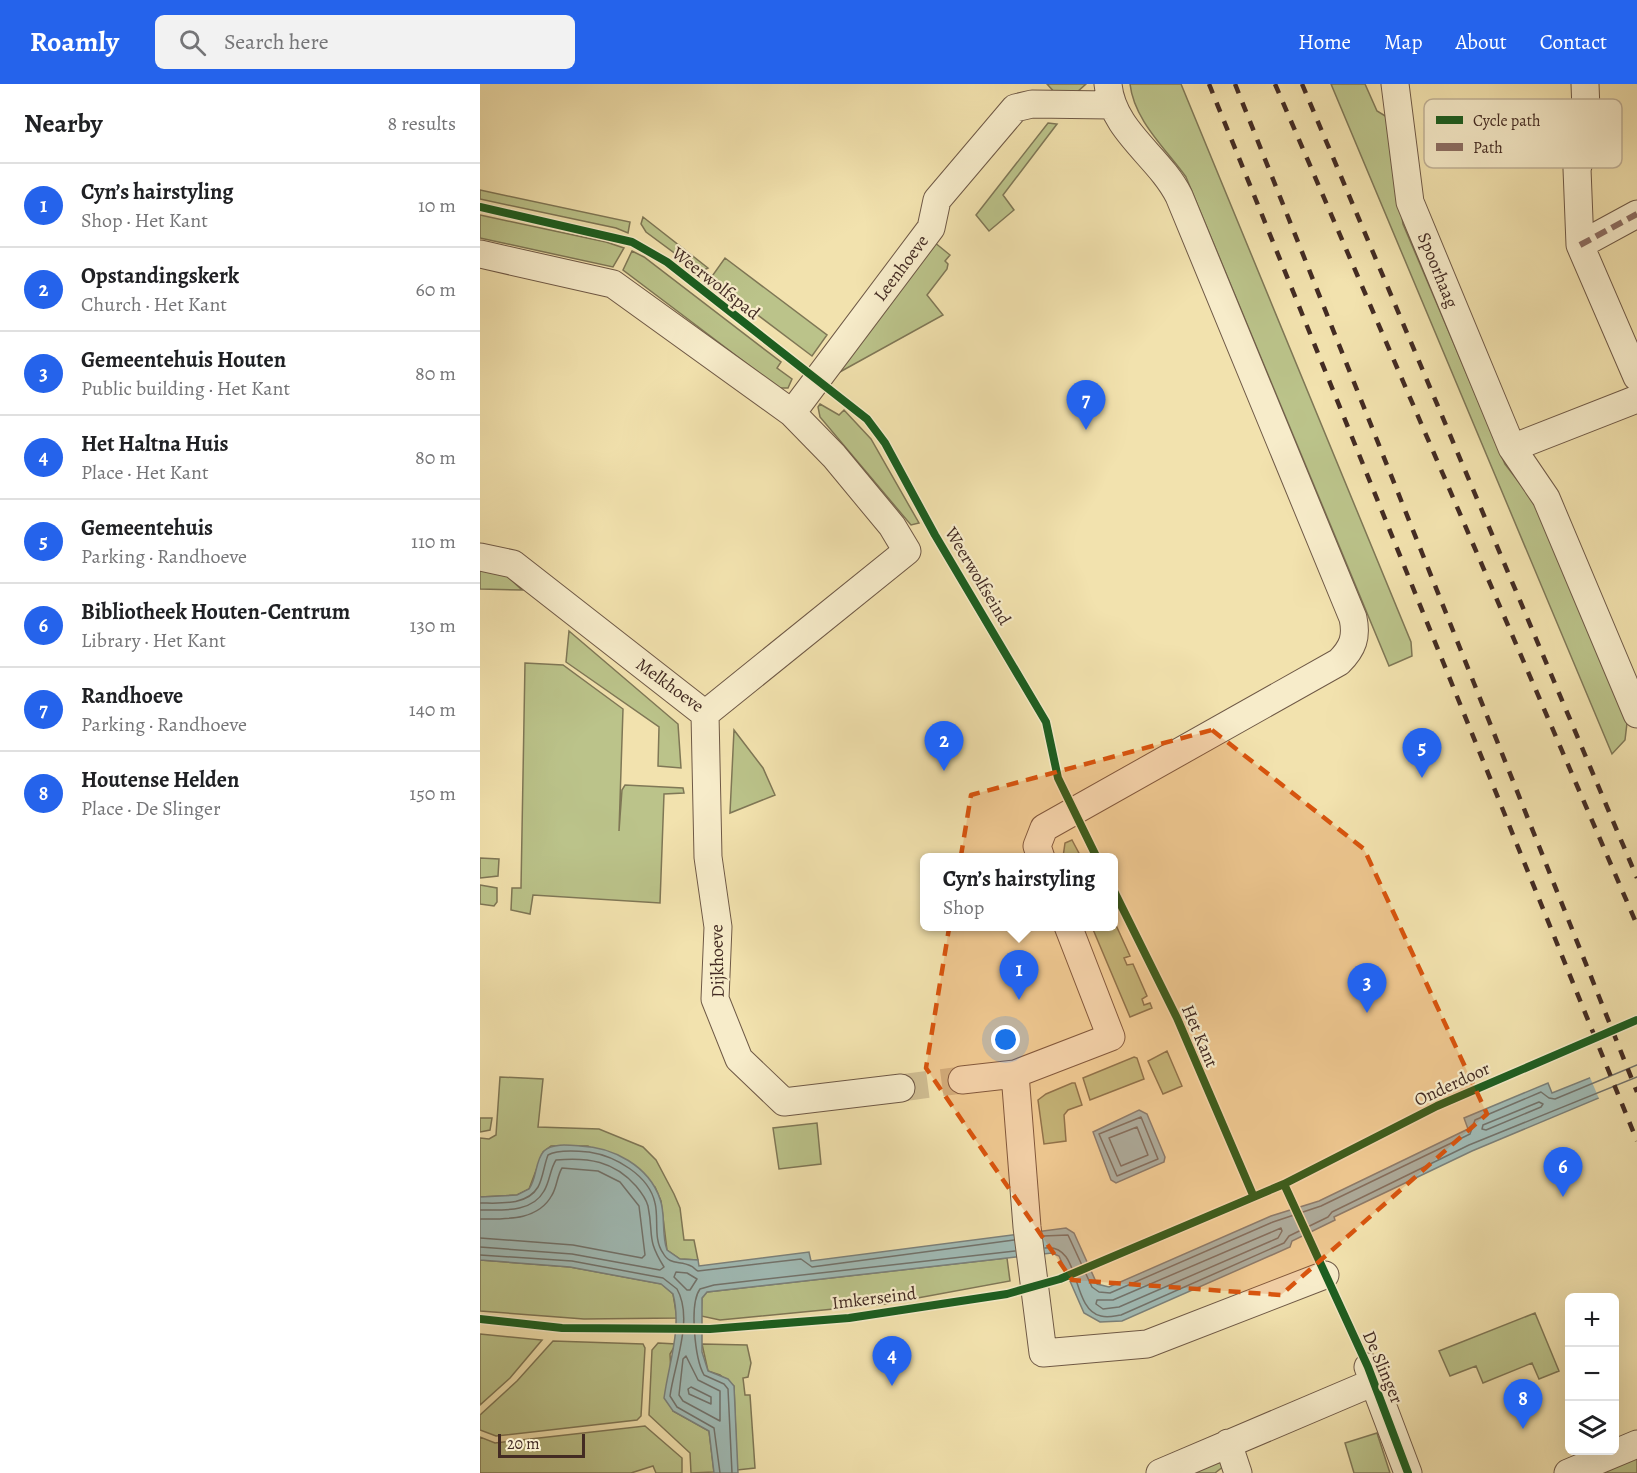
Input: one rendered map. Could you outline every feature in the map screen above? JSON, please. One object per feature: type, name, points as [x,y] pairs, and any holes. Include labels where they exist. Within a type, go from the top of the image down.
[{"type":"street","name":"Spoorhaag","points":[[1395,84],[1410,202],[1512,448],[1546,498],[1637,714]]},
{"type":"street","points":[[1585,84],[1586,99]]},
{"type":"street","points":[[1034,94],[1110,94],[1118,118],[1171,182],[1179,196],[1353,618],[1355,630],[1354,642],[1339,662],[1044,828],[1037,846],[1039,853]]},
{"type":"street","name":"Leenhoeve","points":[[792,413],[931,228],[937,200],[1015,108],[1034,94]]},
{"type":"street","points":[[1576,168],[1580,245],[1637,378]]},
{"type":"street","points":[[1580,245],[1637,214]]},
{"type":"street","name":"Melkhoeve","points":[[480,254],[613,284],[792,413],[834,456],[892,526],[907,551],[705,714],[513,564],[480,557]]},
{"type":"street","points":[[1512,448],[1637,399]]},
{"type":"street","name":"Dijkhoeve","points":[[705,714],[708,857],[718,927],[715,999],[739,1059],[784,1102],[901,1088]]},
{"type":"street","points":[[962,1080],[1016,1074],[1111,1037],[1070,931]]},
{"type":"street","points":[[1016,1074],[1026,1227],[1043,1353],[1147,1344],[1325,1275]]},
{"type":"street","name":"De Slinger","points":[[1160,1473],[1371,1375],[1408,1473]]},
{"type":"street","points":[[1228,1443],[1238,1473]]},
{"type":"street","points":[[1568,1473],[1637,1444]]},
{"type":"highlighted area","points":[[1212,730],[1364,849],[1487,1114],[1281,1295],[1072,1280],[926,1068],[971,795]]},
{"type":"green space","points":[[1047,84],[1086,84],[1076,93],[1056,94]]},
{"type":"green space","points":[[1130,84],[1181,84],[1411,642],[1412,656],[1389,666],[1186,177],[1144,122],[1137,110]]},
{"type":"green space","points":[[1331,84],[1365,84],[1377,111],[1387,117],[1403,224],[1505,464],[1538,507],[1627,723],[1625,740],[1612,754]]},
{"type":"green space","points":[[1048,123],[1057,124],[1003,195],[1014,210],[989,231],[976,215]]},
{"type":"green space","points":[[480,190],[630,222],[628,233],[616,228],[480,199]]},
{"type":"green space","points":[[480,215],[606,242],[624,248],[613,267],[480,238]]},
{"type":"green space","points":[[643,217],[708,268],[700,272],[646,232],[641,224]]},
{"type":"green space","points":[[934,242],[950,255],[945,261],[948,264],[947,269],[927,295],[943,315],[838,373]]},
{"type":"green space","points":[[632,251],[644,257],[781,362],[777,368],[792,379],[788,388],[779,388],[623,270]]},
{"type":"green space","points":[[725,258],[827,335],[812,356],[710,279]]},
{"type":"green space","points":[[820,404],[839,415],[844,410],[871,439],[919,523],[911,525],[820,417],[818,407]]},
{"type":"green space","points":[[480,570],[507,576],[522,590],[480,589]]},
{"type":"green space","points":[[569,631],[678,724],[681,768],[658,766],[659,727],[566,662]]},
{"type":"green space","points":[[525,663],[563,665],[623,709],[619,831],[622,790],[625,785],[683,788],[684,793],[664,794],[660,903],[533,895],[530,914],[511,910],[512,888],[521,888]]},
{"type":"green space","points":[[734,730],[763,768],[775,795],[730,813]]},
{"type":"green space","points":[[1072,840],[1079,853],[1064,853],[1065,843]]},
{"type":"green space","points":[[480,858],[499,859],[498,876],[480,878]]},
{"type":"green space","points":[[480,885],[497,888],[497,902],[494,906],[480,904]]},
{"type":"green space","points":[[1118,930],[1130,956],[1124,958],[1127,965],[1133,964],[1147,996],[1142,999],[1144,1005],[1150,1003],[1152,1008],[1130,1017],[1094,931]]},
{"type":"green space","points":[[1167,1051],[1182,1086],[1163,1094],[1148,1061]]},
{"type":"green space","points":[[1134,1057],[1137,1058],[1144,1079],[1090,1100],[1083,1078]]},
{"type":"green space","points":[[500,1077],[543,1079],[538,1127],[599,1129],[643,1147],[656,1160],[674,1194],[680,1208],[684,1240],[694,1240],[698,1260],[680,1259],[667,1250],[661,1201],[655,1187],[588,1146],[551,1146],[543,1152],[529,1189],[517,1195],[480,1197],[480,1138],[489,1139],[496,1135]]},
{"type":"green space","points":[[1075,1083],[1082,1105],[1068,1110],[1064,1115],[1066,1141],[1044,1144],[1038,1100]]},
{"type":"green space","points":[[480,1118],[492,1118],[490,1130],[480,1132]]},
{"type":"green space","points":[[817,1123],[821,1164],[779,1169],[773,1128]]},
{"type":"green space","points":[[1007,1258],[1010,1281],[885,1304],[720,1320],[701,1316],[702,1298],[707,1292]]},
{"type":"green space","points":[[480,1260],[570,1267],[662,1284],[673,1294],[677,1318],[584,1319],[480,1311]]},
{"type":"green space","points":[[1535,1313],[1559,1371],[1539,1379],[1532,1363],[1483,1383],[1476,1366],[1450,1376],[1439,1351]]},
{"type":"green space","points":[[480,1334],[542,1340],[510,1378],[480,1405]]},
{"type":"green space","points":[[553,1341],[643,1344],[645,1348],[641,1416],[637,1420],[496,1436],[480,1430],[480,1415],[517,1381]]},
{"type":"green space","points":[[658,1343],[676,1344],[670,1354],[673,1411],[709,1431],[714,1472],[691,1473],[690,1453],[649,1415],[652,1350]]},
{"type":"green space","points":[[702,1344],[747,1345],[751,1363],[748,1377],[743,1378],[745,1395],[750,1395],[755,1468],[737,1470],[734,1386],[720,1375],[708,1371]]},
{"type":"green space","points":[[645,1426],[682,1458],[682,1473],[656,1473],[653,1466],[631,1473],[480,1473],[480,1437],[495,1443]]},
{"type":"green space","points":[[1377,1433],[1390,1473],[1354,1473],[1345,1443]]},
{"type":"green space","points":[[1637,1458],[1637,1473],[1601,1473]]},
{"type":"green space","points":[[1218,1461],[1224,1466],[1215,1473],[1185,1473]]},
{"type":"water","points":[[1637,1059],[1637,1082],[1472,1151],[1334,1217],[1335,1220],[1292,1241],[1290,1247],[1122,1321],[1100,1322],[1084,1313],[1059,1256],[1052,1253],[707,1292],[702,1298],[702,1352],[708,1371],[728,1379],[734,1386],[738,1473],[714,1473],[709,1431],[673,1411],[664,1398],[674,1346],[676,1320],[673,1294],[661,1284],[570,1267],[480,1260],[480,1197],[517,1195],[529,1189],[544,1151],[556,1146],[571,1145],[605,1150],[628,1160],[639,1168],[655,1187],[660,1199],[667,1250],[680,1259],[698,1260],[699,1266],[809,1252],[811,1261],[1066,1228],[1074,1233],[1097,1284],[1109,1287],[1271,1216],[1319,1201],[1468,1129],[1464,1118],[1548,1083],[1552,1093]]},
{"type":"water","points":[[1139,1110],[1147,1114],[1165,1157],[1164,1162],[1116,1183],[1111,1180],[1093,1132]]},
{"type":"pier","points":[[1637,1056],[1637,1086],[1600,1101],[1589,1075]]},
{"type":"tunnel","points":[[901,1088],[962,1080]]},
{"type":"railway","points":[[1209,84],[1637,1141]]},
{"type":"railway","points":[[1235,84],[1637,1092]]},
{"type":"railway","points":[[1275,84],[1637,925]]},
{"type":"railway","points":[[1302,84],[1637,878]]},
{"type":"marked path","points":[[1580,245],[1637,214]]},
{"type":"cycle path","name":"Weerwolfspad","points":[[480,207],[632,242],[667,262],[867,419],[885,443],[935,535],[1046,722],[1058,778],[1095,853]]},
{"type":"cycle path","name":"Het Kant","points":[[1118,899],[1177,1018],[1253,1195]]},
{"type":"cycle path","name":"Onderdoor","points":[[480,1319],[562,1328],[710,1329],[849,1318],[1007,1294],[1060,1279],[1284,1184],[1437,1106],[1637,1020]]},
{"type":"cycle path","points":[[1284,1184],[1368,1367],[1408,1473]]},
{"type":"place","name":"Randhoeve","points":[[1086,430]]},
{"type":"place","name":"Opstandingskerk","points":[[944,771]]},
{"type":"place","name":"Gemeentehuis","points":[[1422,778]]},
{"type":"place","name":"Cyn’s hairstyling","points":[[1019,1000]]},
{"type":"place","name":"Gemeentehuis Houten","points":[[1367,1013]]},
{"type":"place","name":"Bibliotheek Houten-Centrum","points":[[1563,1197]]},
{"type":"place","name":"Het Haltna Huis","points":[[892,1386]]},
{"type":"place","name":"Houtense Helden","points":[[1523,1429]]}]
